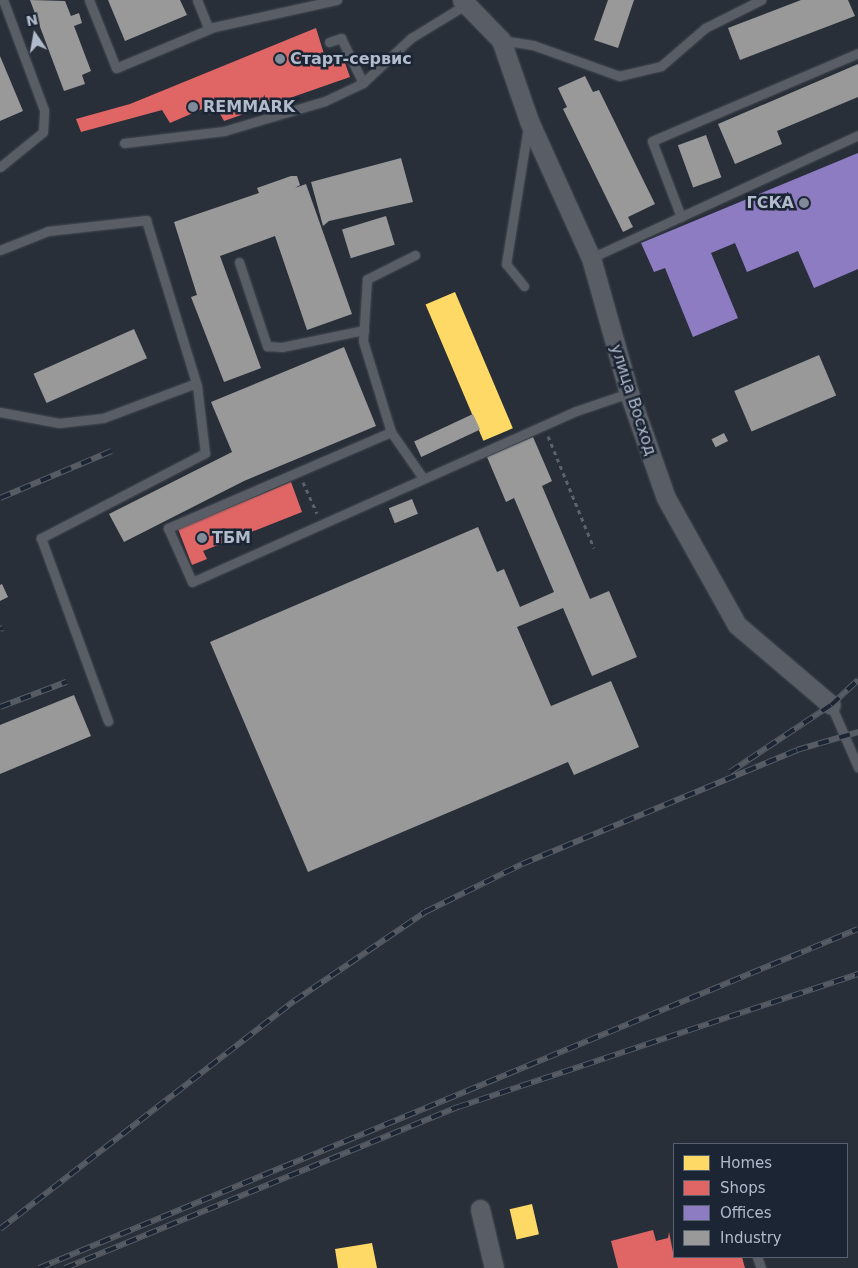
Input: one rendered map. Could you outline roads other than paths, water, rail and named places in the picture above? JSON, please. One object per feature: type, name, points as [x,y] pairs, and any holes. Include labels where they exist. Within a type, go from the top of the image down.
[{"type":"street","name":"улица Восход","points":[[463,2],[501,40],[529,121],[590,258],[629,393],[666,498],[737,625],[831,705]]},
{"type":"street","points":[[480,1208],[494,1268]]},
{"type":"lane","points":[[2,0],[44,110],[43,132],[2,162]]},
{"type":"lane","points":[[89,0],[116,68],[209,29],[337,0]]},
{"type":"lane","points":[[197,0],[209,29]]},
{"type":"lane","points":[[501,40],[533,45],[618,76],[661,66],[705,28],[761,0]]},
{"type":"lane","points":[[124,143],[224,131],[325,101],[363,83],[411,38],[463,2]]},
{"type":"lane","points":[[329,42],[341,38],[363,83]]},
{"type":"lane","points":[[680,217],[652,141],[858,53]]},
{"type":"lane","points":[[524,286],[506,264],[529,121]]},
{"type":"lane","points":[[590,258],[858,135]]},
{"type":"lane","points":[[0,250],[48,231],[146,220],[196,383],[205,453],[42,538],[108,721]]},
{"type":"lane","points":[[415,255],[367,279],[363,341],[391,432],[423,478]]},
{"type":"lane","points":[[239,262],[267,346],[282,348],[364,330]]},
{"type":"lane","points":[[0,412],[60,423],[103,418],[196,383]]},
{"type":"lane","points":[[391,432],[168,528],[192,582],[423,478],[544,426],[629,393]]},
{"type":"lane","name":"улица Восход","points":[[831,705],[858,767]]},
{"type":"railway","points":[[0,498],[111,451]]},
{"type":"railway","points":[[730,772],[831,705],[858,680]]},
{"type":"railway","points":[[0,707],[66,682]]},
{"type":"railway","points":[[0,1229],[294,1001],[425,912],[522,864],[797,750],[858,732]]},
{"type":"railway","points":[[39,1268],[858,929]]},
{"type":"railway","points":[[65,1268],[458,1107],[858,974]]},
{"type":"place","name":"Старт-сервис","points":[[280,59]]},
{"type":"place","name":"REMMARK","points":[[193,107]]},
{"type":"place","name":"ГСКА","points":[[804,203]]},
{"type":"place","name":"ТБМ","points":[[202,538]]}]
